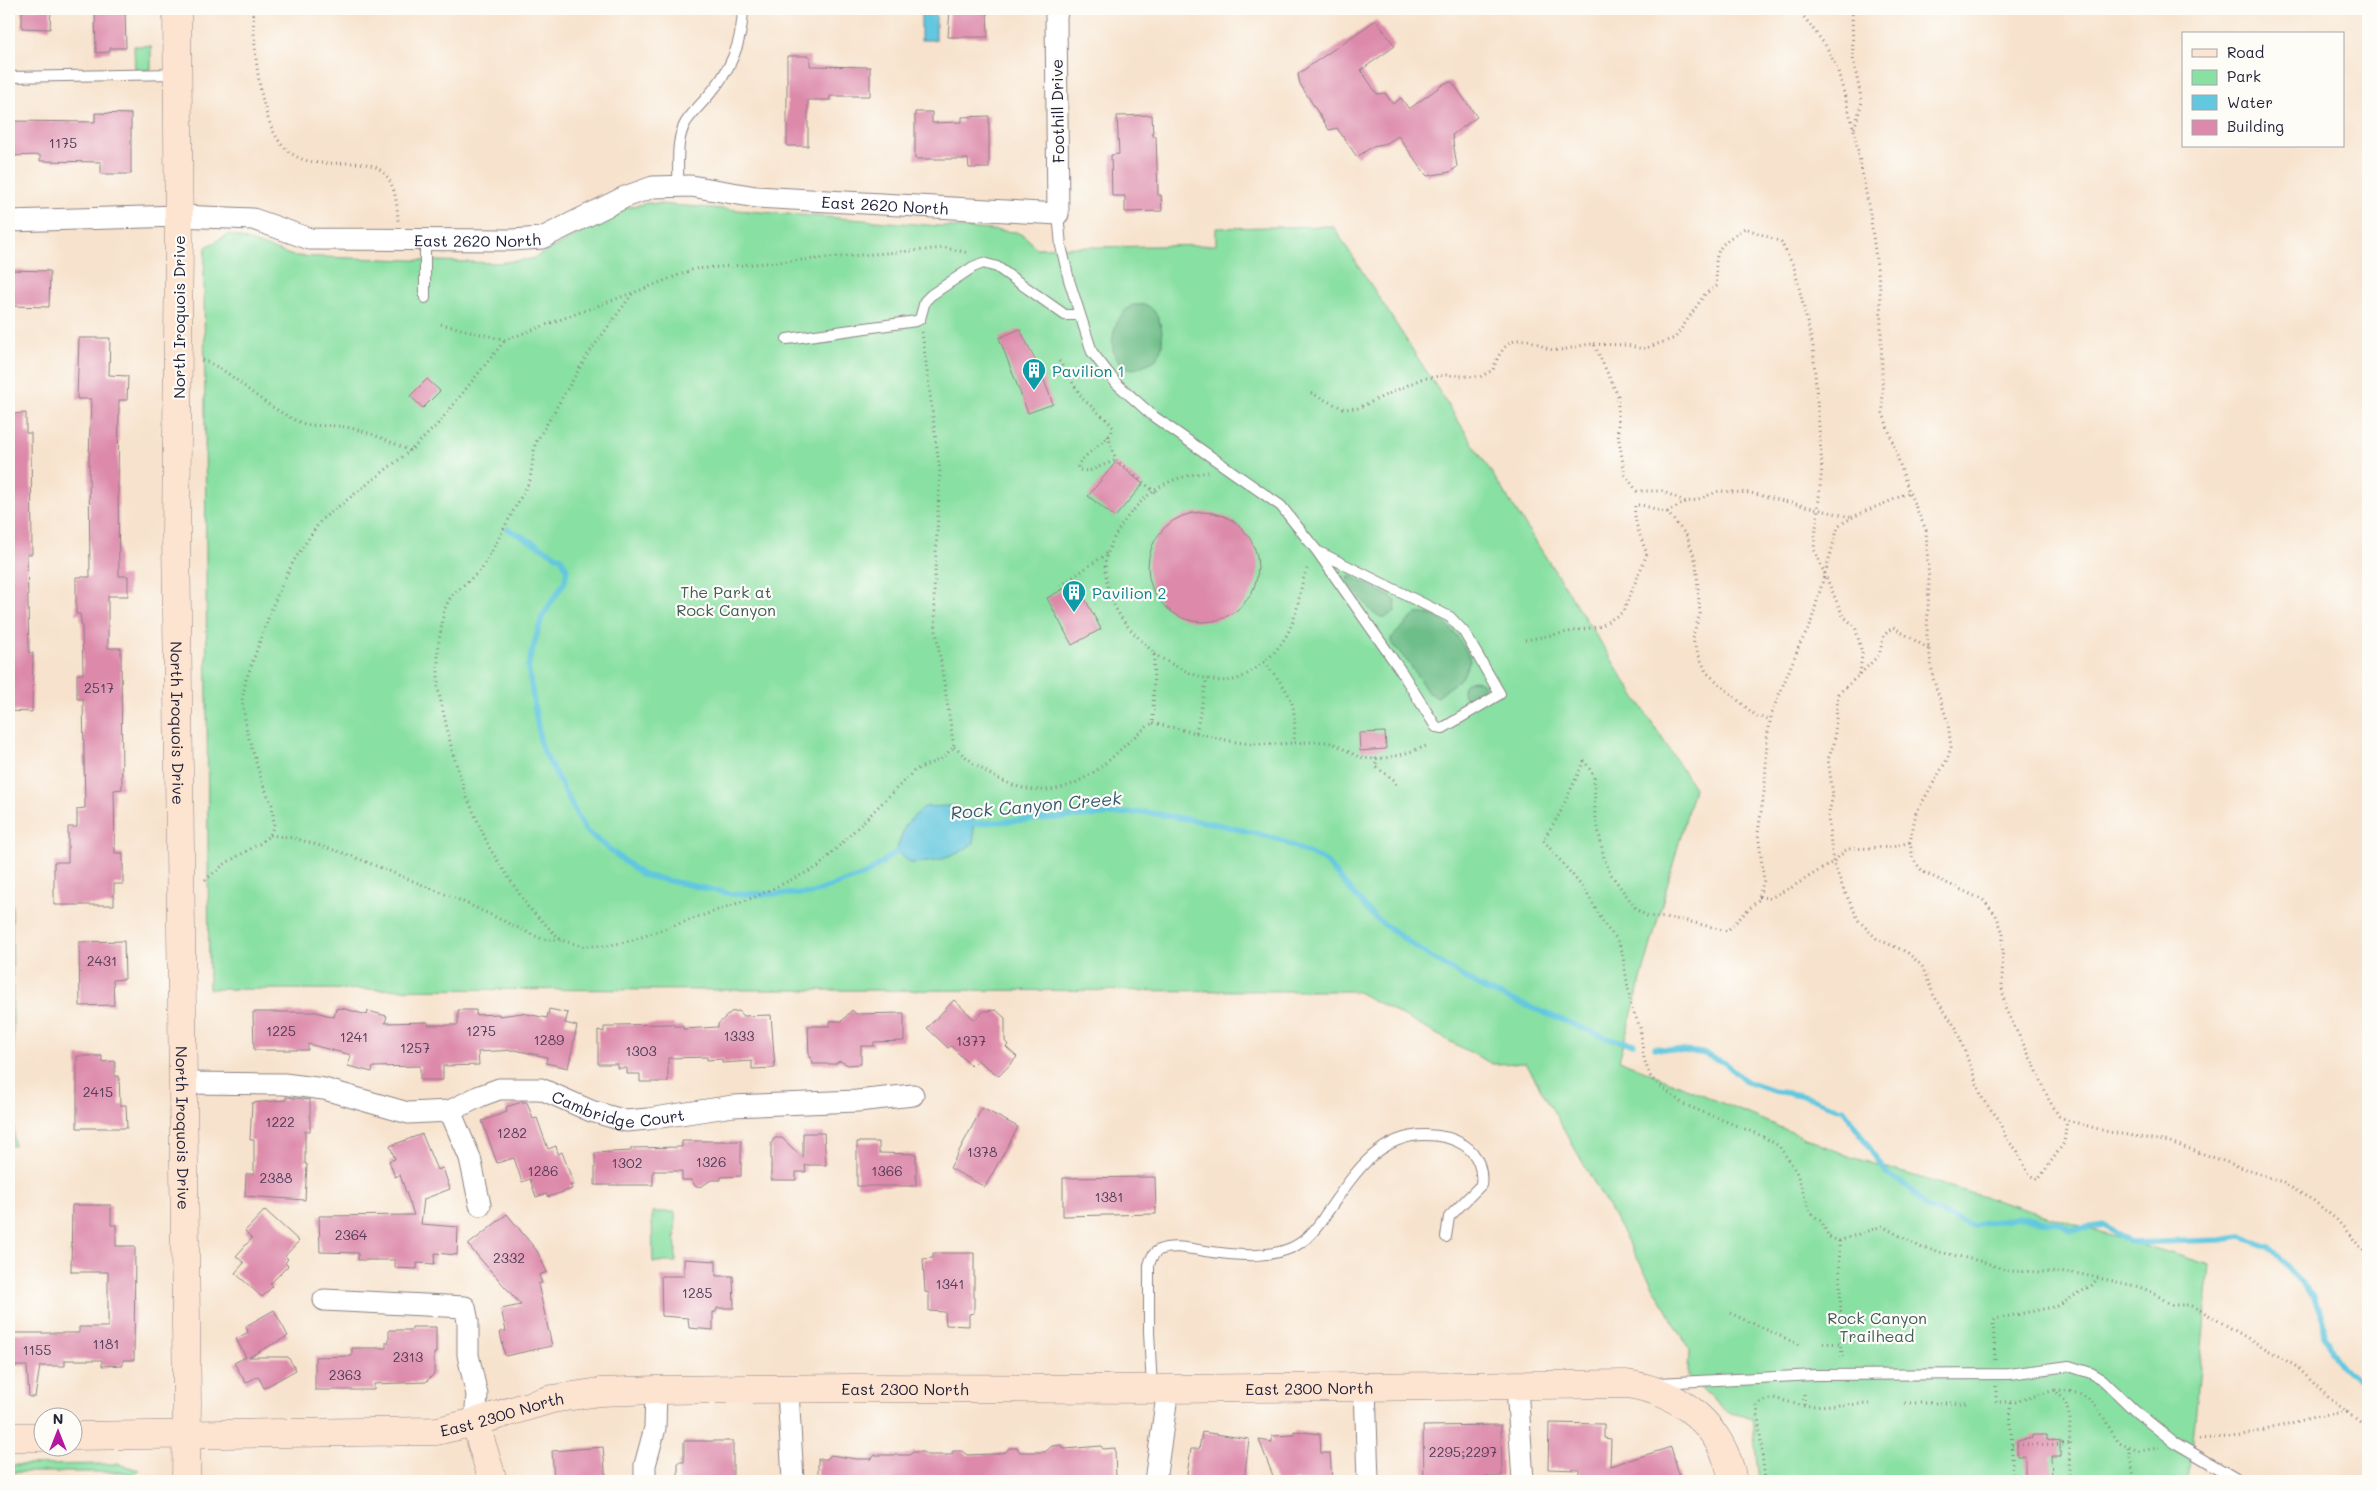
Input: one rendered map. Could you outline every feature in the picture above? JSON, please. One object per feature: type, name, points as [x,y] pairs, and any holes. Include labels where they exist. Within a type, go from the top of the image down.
[{"type":"street","name":"North Iroquois Drive","points":[[176,9],[179,216],[176,534],[186,1481]]},
{"type":"street","name":"Foothill Drive","points":[[1058,9],[1056,16],[1058,214]]},
{"type":"street","name":"East 2620 North","points":[[9,220],[179,216],[253,219],[310,239],[512,240],[542,238],[625,197],[654,187],[690,186],[756,197],[1058,214]]},
{"type":"street","name":"Cambridge Court","points":[[183,1083],[284,1084],[324,1089],[408,1113],[450,1111],[480,1096],[499,1090],[541,1088],[591,1111],[626,1121],[733,1106],[857,1101],[913,1095]]},
{"type":"street","points":[[450,1111],[470,1158],[480,1205]]},
{"type":"street","points":[[324,1300],[465,1307],[468,1322],[468,1355],[477,1395],[475,1422],[494,1481]]},
{"type":"street","name":"East 2300 North","points":[[82,1436],[186,1436],[437,1430],[475,1422],[552,1399],[600,1392],[656,1390],[852,1388],[1160,1389],[1627,1384],[1658,1391],[1696,1414],[1721,1445],[1730,1467],[1733,1481]]},
{"type":"street","points":[[1517,1386],[1523,1481]]},
{"type":"street","points":[[1365,1387],[1368,1481]]},
{"type":"street","points":[[1155,1481],[1160,1389]]},
{"type":"street","points":[[645,1481],[645,1465],[655,1428],[656,1390]]},
{"type":"street","points":[[788,1390],[793,1481]]},
{"type":"street","points":[[9,1437],[32,1437]]},
{"type":"lane","points":[[678,187],[680,138],[686,122],[720,82],[735,56],[742,36],[744,9]]},
{"type":"lane","points":[[9,77],[178,74]]},
{"type":"lane","points":[[1058,214],[1061,246],[1079,315],[1092,352],[1116,383],[1153,416],[1194,446],[1228,466],[1281,506],[1316,551],[1401,671],[1436,727],[1443,728],[1500,694],[1464,632],[1450,616],[1316,551]]},
{"type":"lane","points":[[425,240],[425,298]]},
{"type":"lane","points":[[787,338],[920,319],[925,301],[931,295],[979,264],[987,263],[997,267],[1065,315],[1079,315]]},
{"type":"lane","points":[[1160,1389],[1149,1332],[1149,1265],[1152,1256],[1159,1250],[1176,1247],[1233,1255],[1264,1254],[1291,1248],[1312,1235],[1368,1158],[1387,1144],[1412,1135],[1433,1135],[1456,1140],[1471,1150],[1480,1164],[1481,1185],[1449,1218],[1446,1237]]},
{"type":"lane","points":[[1627,1384],[1815,1375],[1986,1375],[2023,1373],[2061,1366],[2077,1368],[2103,1380],[2135,1411],[2174,1442],[2240,1481]]},
{"type":"path","points":[[254,9],[261,93],[273,130],[286,148],[306,160],[326,163],[362,162],[378,168],[389,178],[396,193],[399,240]]},
{"type":"path","points":[[1798,9],[1826,46],[1838,71],[1854,130],[1870,214],[1880,288],[1883,413],[1909,492],[1926,530],[1929,582],[1927,635],[1933,678],[1950,733],[1951,747],[1948,758],[1916,813],[1910,842],[1913,859],[1923,872],[1983,900],[1996,915],[2003,933],[2002,986],[2005,1008],[2038,1071],[2049,1100],[2059,1116],[2109,1132],[2170,1142],[2282,1182],[2314,1201],[2336,1220],[2368,1256]]},
{"type":"path","points":[[1852,9],[1853,59],[1862,102],[1854,130]]},
{"type":"path","points":[[1311,393],[1344,409],[1358,408],[1421,379],[1445,375],[1480,377],[1493,370],[1505,346],[1517,341],[1528,340],[1547,350],[1564,350],[1582,344],[1627,345],[1643,349],[1675,338],[1705,294],[1717,286],[1715,261],[1722,243],[1745,228],[1781,242],[1794,267],[1813,346],[1822,466],[1814,549],[1843,616],[1855,626],[1862,652],[1860,674]]},
{"type":"path","points":[[205,880],[226,863],[259,844],[270,835],[274,824],[274,814],[246,732],[242,700],[246,680],[258,643],[274,602],[293,562],[321,520],[410,451],[437,426],[505,340],[694,269],[936,248],[963,251],[974,256],[979,264]]},
{"type":"path","points":[[561,940],[528,907],[490,849],[465,793],[443,717],[438,689],[438,647],[444,610],[451,596],[482,569],[530,480],[535,444],[588,354],[633,293]]},
{"type":"path","points":[[920,319],[940,472],[934,593],[936,632],[954,747],[979,769],[1013,785],[1032,790],[1050,790],[1074,784],[1095,772],[1153,723],[1154,654]]},
{"type":"path","points":[[441,324],[505,340]]},
{"type":"path","points":[[1594,344],[1618,396],[1618,434],[1625,475],[1637,491],[1662,491],[1686,502]]},
{"type":"path","points":[[202,360],[214,364],[229,373],[276,408],[302,423],[343,426],[364,431],[410,451]]},
{"type":"path","points":[[1059,361],[1083,399],[1110,423],[1113,431],[1080,461],[1079,470],[1086,472],[1116,460]]},
{"type":"path","points":[[1108,436],[1116,460],[1155,492]]},
{"type":"path","points":[[1208,472],[1166,483],[1155,492],[1124,519],[1106,559],[1106,572],[1112,600],[1126,626],[1154,654],[1176,666],[1207,678],[1235,679],[1264,662],[1276,651],[1290,628],[1308,568]]},
{"type":"path","points":[[1525,640],[1602,626],[1623,612],[1647,554],[1634,513],[1635,505],[1640,504],[1655,511],[1667,512],[1686,502],[1719,491],[1750,493],[1850,518]]},
{"type":"path","points":[[1909,492],[1887,504],[1850,518],[1838,527],[1810,626],[1800,644],[1771,719],[1767,738],[1765,786],[1758,833],[1764,880],[1759,897],[1738,923],[1727,931],[1683,920],[1647,916],[1637,910],[1615,880],[1604,858],[1595,813],[1594,776],[1584,760],[1559,815],[1543,840],[1585,890],[1622,951],[1631,1006],[1640,1027],[1644,1059],[1651,1078],[1684,1104],[1762,1136],[1779,1146],[1796,1171],[1810,1213],[1821,1221],[1829,1237],[1839,1241],[1882,1226],[1922,1248],[1984,1262],[2008,1271],[2068,1272],[2136,1286],[2150,1291],[2172,1305],[2189,1305],[2200,1310],[2296,1368],[2368,1428]]},
{"type":"path","points":[[1667,512],[1687,536],[1696,562],[1700,614],[1693,635],[1694,644],[1706,672],[1757,717],[1771,719]]},
{"type":"path","points":[[1062,590],[1060,586],[1109,551]]},
{"type":"path","points":[[1929,649],[1893,627],[1884,635],[1879,655],[1838,694],[1834,744],[1828,759],[1833,795],[1828,816],[1833,862],[1859,921],[1877,938],[1907,952],[1922,966],[1934,996],[1956,1028],[1983,1100],[1998,1118],[2007,1140],[2017,1150],[2028,1173],[2038,1180],[2050,1166],[2064,1143],[2067,1120]]},
{"type":"path","points":[[1264,662],[1292,697],[1295,724],[1294,743]]},
{"type":"path","points":[[1196,733],[1207,678]]},
{"type":"path","points":[[1153,723],[1243,743],[1326,742],[1350,751],[1359,757],[1394,756],[1426,746]]},
{"type":"path","points":[[270,835],[294,838],[346,854],[457,899],[542,939],[561,940],[583,946],[607,946],[630,941],[755,897],[818,868],[915,770],[941,759],[954,747]]},
{"type":"path","points":[[1376,758],[1376,767],[1394,780],[1397,787]]},
{"type":"path","points":[[1759,897],[1770,898],[1792,887],[1833,862],[1847,849],[1893,847],[1910,842]]},
{"type":"path","points":[[1995,1360],[1993,1322],[1995,1319],[2058,1306],[2092,1285],[2098,1278]]},
{"type":"path","points":[[1730,1313],[1802,1346]]},
{"type":"path","points":[[1823,1343],[1841,1344]]},
{"type":"path","points":[[2055,1390],[2068,1390],[2095,1404],[2102,1412],[2119,1443],[2128,1448],[2148,1451],[2174,1442],[2242,1436],[2322,1415],[2348,1412]]},
{"type":"path","points":[[1804,1394],[1804,1406]]},
{"type":"path","points":[[1765,1481],[1758,1404],[1774,1398],[1804,1406],[1869,1404]]},
{"type":"path","points":[[1906,1404],[1967,1403]]},
{"type":"path","points":[[2010,1403],[2013,1481]]},
{"type":"path","points":[[2012,1445],[2069,1444]]},
{"type":"path","points":[[2128,1448],[2135,1481]]},
{"type":"green space","points":[[134,46],[151,46],[151,70],[135,70]]},
{"type":"green space","name":"The Park at Rock Canyon","points":[[647,203],[1016,232],[1026,237],[1036,248],[1216,245],[1216,228],[1333,226],[1694,788],[1619,1060],[1851,1157],[2210,1265],[2189,1481],[1759,1481],[1752,1418],[1727,1412],[1688,1376],[1689,1349],[1526,1063],[1492,1064],[1356,991],[209,989],[204,274],[206,247],[229,234],[293,256],[497,263],[532,259],[626,208]]},
{"type":"green space","points":[[1133,305],[1146,305],[1153,310],[1162,331],[1162,347],[1156,359],[1131,369],[1123,366],[1116,358],[1113,350],[1113,341],[1117,323],[1127,309]]},
{"type":"green space","points":[[1351,576],[1391,597],[1396,601],[1395,611],[1385,618],[1374,614],[1349,584],[1348,578]]},
{"type":"green space","points":[[1416,614],[1426,614],[1443,622],[1456,635],[1470,660],[1463,676],[1438,697],[1428,693],[1411,666],[1391,642],[1391,638]]},
{"type":"green space","points":[[1474,680],[1484,687],[1485,691],[1478,701],[1474,702],[1464,695],[1463,691],[1470,681]]},
{"type":"green space","points":[[9,799],[11,799],[14,1146],[9,1146]]},
{"type":"green space","points":[[652,1212],[675,1212],[676,1262],[653,1262]]},
{"type":"green space","points":[[118,1464],[139,1470],[132,1475],[123,1472],[9,1472],[9,1465]]},
{"type":"water","points":[[921,9],[936,9],[936,40],[921,40]]},
{"type":"water","points":[[951,806],[973,815],[974,843],[944,859],[927,862],[910,863],[896,851],[906,824],[924,807]]},
{"type":"building","points":[[22,9],[51,9],[50,29],[22,28]]},
{"type":"building","points":[[95,9],[125,9],[126,48],[110,48],[110,52],[96,53]]},
{"type":"building","points":[[950,9],[987,9],[988,37],[948,37]]},
{"type":"building","points":[[1376,20],[1395,46],[1361,70],[1377,94],[1385,93],[1393,104],[1401,98],[1409,109],[1445,83],[1452,82],[1477,117],[1452,135],[1457,167],[1450,172],[1427,176],[1398,136],[1387,143],[1373,146],[1357,157],[1337,128],[1329,130],[1300,84],[1298,74]]},
{"type":"building","points":[[787,56],[810,56],[810,66],[870,67],[870,96],[830,96],[830,100],[808,100],[808,146],[787,146]]},
{"type":"building","points":[[915,112],[932,112],[932,123],[962,122],[962,117],[989,116],[989,168],[969,168],[968,159],[915,159]]},
{"type":"building","points":[[95,113],[131,114],[131,174],[101,174],[101,162],[40,161],[40,155],[9,156],[9,121],[95,122]]},
{"type":"building","points":[[1152,115],[1153,136],[1156,136],[1158,195],[1161,195],[1162,211],[1125,212],[1125,196],[1112,196],[1111,155],[1119,154],[1117,116]]},
{"type":"building","points":[[9,270],[50,271],[49,307],[9,306]]},
{"type":"building","points":[[1020,329],[1041,372],[1053,404],[1028,413],[999,338]]},
{"type":"building","points":[[79,338],[110,338],[109,375],[128,376],[127,400],[119,400],[118,488],[119,576],[128,576],[128,596],[108,596],[108,648],[121,648],[122,789],[114,790],[115,853],[123,853],[123,884],[114,884],[114,905],[54,905],[54,862],[68,862],[68,827],[77,827],[77,809],[85,808],[83,699],[77,699],[77,674],[83,674],[82,627],[80,614],[76,614],[76,577],[90,577],[89,459],[91,399],[77,399]]},
{"type":"building","points":[[427,379],[440,391],[423,408],[410,396]]},
{"type":"building","points":[[26,413],[26,433],[31,433],[32,554],[27,554],[29,653],[33,653],[32,712],[9,711],[9,414]]},
{"type":"building","points":[[1116,462],[1143,484],[1115,517],[1088,496]]},
{"type":"building","points":[[1203,512],[1224,516],[1242,528],[1254,546],[1258,567],[1254,588],[1242,606],[1224,618],[1203,622],[1182,618],[1164,606],[1152,588],[1148,567],[1152,546],[1164,528],[1182,516]]},
{"type":"building","name":"Pavilion 2","points":[[1076,582],[1101,629],[1072,645],[1047,598]]},
{"type":"building","points":[[1385,732],[1386,749],[1360,751],[1359,733]]},
{"type":"building","points":[[124,941],[125,979],[113,980],[114,1005],[80,1006],[79,942]]},
{"type":"building","points":[[954,1000],[975,1020],[984,1011],[996,1010],[1005,1018],[1005,1041],[1008,1045],[1006,1047],[1017,1057],[999,1076],[977,1060],[971,1066],[951,1046],[948,1048],[927,1028]]},
{"type":"building","points":[[341,1008],[367,1015],[368,1011],[387,1016],[385,1023],[428,1022],[428,1025],[458,1025],[458,1010],[476,1010],[476,1015],[499,1014],[499,1016],[522,1013],[547,1018],[549,1009],[568,1013],[565,1023],[577,1026],[568,1068],[546,1063],[547,1057],[515,1050],[478,1052],[479,1065],[443,1066],[443,1080],[420,1080],[420,1066],[373,1067],[372,1072],[348,1066],[351,1055],[308,1044],[308,1050],[254,1050],[253,1012],[316,1012],[334,1017],[336,1009]]},
{"type":"building","points":[[852,1010],[856,1014],[904,1013],[904,1041],[874,1042],[874,1046],[861,1046],[861,1064],[848,1065],[840,1061],[834,1064],[812,1064],[809,1057],[808,1026],[830,1026],[830,1021],[842,1021]]},
{"type":"building","points":[[739,1011],[744,1016],[771,1015],[775,1068],[752,1069],[752,1061],[722,1063],[722,1059],[707,1060],[707,1057],[668,1058],[668,1082],[640,1082],[640,1074],[627,1074],[627,1068],[617,1068],[617,1064],[598,1064],[598,1030],[604,1032],[604,1027],[615,1027],[615,1025],[674,1024],[674,1026],[683,1026],[683,1029],[718,1027],[718,1024],[731,1012]]},
{"type":"building","points":[[77,1056],[102,1056],[102,1062],[115,1061],[115,1076],[119,1076],[120,1105],[126,1105],[127,1128],[77,1128]]},
{"type":"building","points":[[286,1097],[310,1100],[310,1131],[305,1131],[305,1164],[307,1164],[305,1200],[245,1196],[246,1174],[254,1174],[254,1140],[250,1140],[252,1103],[286,1100]]},
{"type":"building","points":[[527,1102],[533,1119],[537,1118],[548,1149],[556,1146],[558,1154],[562,1152],[574,1185],[570,1185],[572,1189],[548,1197],[546,1194],[536,1197],[530,1179],[522,1182],[514,1158],[497,1163],[482,1121],[507,1112],[506,1107]]},
{"type":"building","points":[[982,1108],[1018,1127],[985,1187],[950,1168]]},
{"type":"building","points":[[803,1133],[824,1133],[826,1165],[805,1165],[806,1172],[796,1172],[796,1180],[771,1180],[771,1143],[775,1138],[782,1138],[803,1158]]},
{"type":"building","points":[[422,1134],[437,1170],[443,1168],[450,1189],[424,1199],[421,1224],[458,1227],[457,1255],[435,1253],[434,1264],[417,1263],[417,1269],[395,1268],[395,1260],[358,1260],[358,1253],[320,1252],[319,1216],[414,1215],[400,1175],[395,1177],[389,1161],[395,1159],[390,1146]]},
{"type":"building","points":[[682,1141],[741,1141],[741,1176],[721,1177],[721,1180],[711,1180],[702,1186],[696,1187],[691,1180],[682,1180],[682,1171],[653,1171],[653,1185],[595,1185],[595,1153],[631,1151],[631,1148],[682,1147]]},
{"type":"building","points":[[857,1142],[879,1142],[879,1153],[916,1154],[916,1186],[857,1186]]},
{"type":"building","points":[[1155,1177],[1156,1214],[1063,1216],[1063,1178]]},
{"type":"building","points":[[72,1205],[111,1205],[111,1225],[116,1225],[116,1246],[135,1246],[134,1360],[123,1360],[123,1365],[102,1366],[102,1360],[65,1360],[65,1366],[40,1366],[35,1397],[29,1397],[27,1366],[9,1366],[9,1333],[79,1333],[79,1327],[108,1327],[108,1272],[71,1272]]},
{"type":"building","points":[[265,1210],[299,1241],[285,1256],[288,1259],[285,1263],[288,1266],[270,1284],[273,1286],[262,1297],[235,1273],[244,1263],[236,1256],[252,1238],[245,1231]]},
{"type":"building","points":[[507,1214],[537,1251],[547,1272],[539,1275],[542,1283],[538,1284],[552,1346],[505,1356],[500,1332],[506,1331],[501,1309],[521,1305],[468,1245]]},
{"type":"building","points":[[933,1253],[974,1253],[974,1313],[969,1314],[969,1326],[946,1325],[945,1312],[929,1311],[929,1293],[925,1292],[923,1259],[933,1258]]},
{"type":"building","points":[[684,1259],[716,1261],[716,1276],[733,1276],[734,1308],[717,1308],[716,1312],[713,1312],[713,1330],[689,1328],[688,1318],[662,1316],[661,1276],[684,1276]]},
{"type":"building","points":[[274,1310],[288,1336],[249,1357],[288,1357],[296,1370],[264,1388],[258,1376],[246,1383],[234,1363],[246,1357],[236,1339],[248,1332],[246,1326]]},
{"type":"building","points":[[412,1327],[436,1327],[434,1374],[426,1382],[374,1384],[374,1390],[315,1390],[315,1357],[352,1356],[352,1348],[386,1348],[386,1342],[389,1342],[389,1330],[412,1330]]},
{"type":"building","points":[[1549,1423],[1604,1424],[1604,1438],[1611,1439],[1610,1466],[1671,1447],[1681,1481],[1626,1481],[1625,1478],[1598,1478],[1598,1481],[1579,1480],[1579,1470],[1548,1469]]},
{"type":"building","points":[[1501,1425],[1502,1476],[1485,1477],[1485,1481],[1424,1481],[1423,1426]]},
{"type":"building","points":[[1294,1431],[1320,1434],[1321,1453],[1330,1453],[1332,1481],[1275,1481],[1259,1440],[1272,1442],[1272,1436],[1294,1435]]},
{"type":"building","points":[[1202,1432],[1249,1439],[1244,1481],[1186,1481],[1191,1449],[1199,1449]]},
{"type":"building","points":[[2032,1435],[2047,1435],[2047,1439],[2060,1441],[2060,1456],[2051,1456],[2052,1477],[2025,1478],[2025,1456],[2017,1456],[2017,1441],[2032,1438]]},
{"type":"building","points":[[684,1441],[733,1441],[733,1481],[678,1481],[678,1462],[684,1462]]},
{"type":"building","points":[[1061,1445],[1065,1449],[1101,1446],[1103,1449],[1115,1448],[1116,1481],[818,1481],[818,1459],[827,1459],[831,1455],[871,1459],[875,1455],[910,1455],[913,1452],[923,1452],[927,1455],[951,1455],[953,1451],[962,1451],[967,1455],[994,1454],[1006,1452],[1009,1448],[1017,1448],[1020,1452],[1045,1452],[1052,1446]]},
{"type":"building","points":[[603,1447],[606,1481],[554,1481],[552,1451]]},
{"type":"waterway","name":"Rock Canyon Creek","points":[[508,529],[561,558],[567,569],[565,581],[542,617],[528,666],[541,746],[585,830],[642,875],[732,894],[810,894],[866,874],[902,848]]},
{"type":"waterway","name":"Rock Canyon Creek","points":[[966,824],[1145,812],[1217,824],[1278,839],[1325,861],[1374,917],[1427,955],[1482,988],[1610,1039],[1634,1044]]},
{"type":"waterway","name":"Rock Canyon Creek","points":[[1655,1048],[1702,1053],[1725,1063],[1747,1082],[1773,1091],[1801,1095],[1844,1110],[1888,1175],[1910,1188],[1926,1207],[1973,1226],[2016,1217],[2056,1223],[2070,1230],[2105,1225],[2129,1243],[2220,1240],[2241,1237],[2269,1247],[2314,1297],[2323,1320],[2325,1336],[2331,1351],[2343,1367],[2368,1388]]},
{"type":"place","name":"Pavilion 1","points":[[1034,391]]},
{"type":"place","name":"Pavilion 2","points":[[1074,613]]},
{"type":"park label","name":"Rock Canyon Trailhead","points":[[1877,1326]]}]
